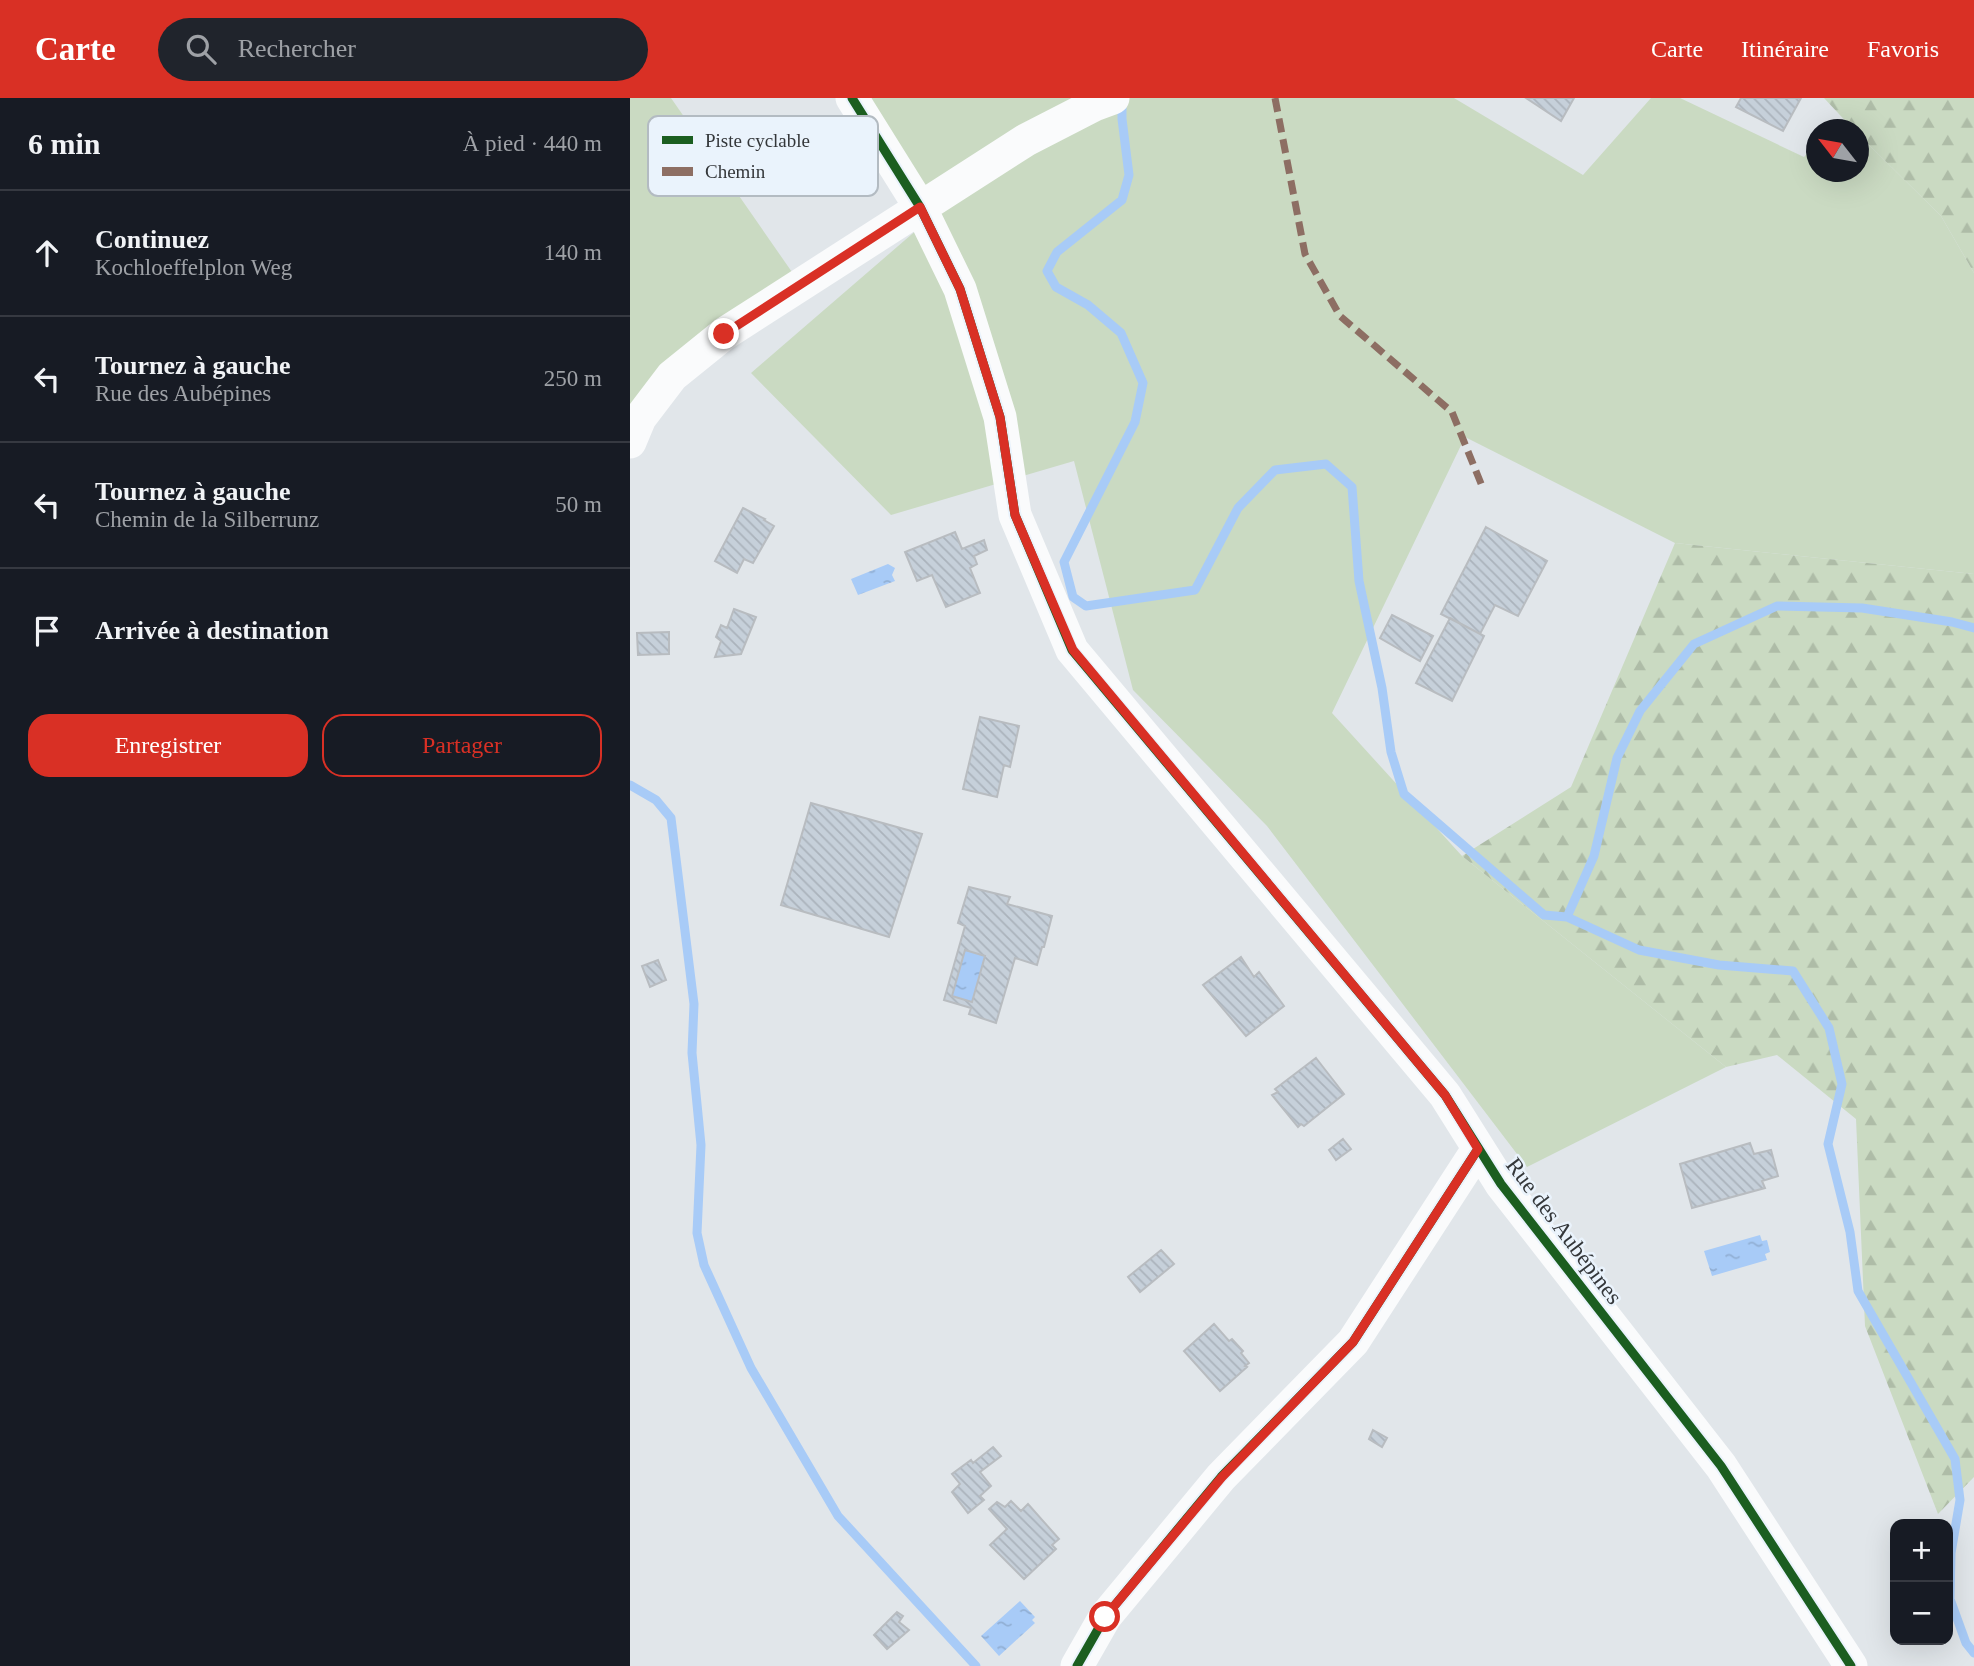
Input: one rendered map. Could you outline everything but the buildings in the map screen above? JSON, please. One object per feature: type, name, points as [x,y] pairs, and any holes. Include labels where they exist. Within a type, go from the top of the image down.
[{"type":"street","name":"Rue des Aubépines","points":[[852,98],[863,116]]},
{"type":"street","points":[[630,442],[640,418],[673,376],[724,334],[1026,140],[1104,101]]},
{"type":"street","name":"Rue des Aubépines","points":[[878,140],[920,207],[960,289],[1000,417],[1015,515],[1073,650],[1445,1095],[1501,1184],[1721,1466],[1852,1666]]},
{"type":"street","points":[[1077,1666],[1105,1617],[1222,1477],[1353,1342],[1478,1149]]},
{"type":"green space","points":[[630,98],[671,98],[684,116],[648,116],[648,196],[739,196],[794,275],[630,418]]},
{"type":"green space","points":[[839,98],[1454,98],[1583,175],[1651,98],[1680,98],[1804,157],[1806,155],[1806,182],[1869,182],[1869,145],[1941,216],[1974,273],[1974,574],[1675,543],[1465,437],[1332,713],[1462,856],[1726,1067],[1527,1167],[1267,826],[1133,690],[1074,461],[891,515],[751,373],[919,228],[878,161],[878,116],[850,116]]},
{"type":"green space","points":[[1824,98],[1974,98],[1974,273],[1941,216],[1869,145],[1869,119],[1844,119]]},
{"type":"green space","points":[[1675,543],[1974,574],[1974,1477],[1938,1514],[1865,1326],[1856,1119],[1777,1055],[1726,1067],[1462,856],[1571,787]]},
{"type":"water","points":[[888,564],[895,568],[892,575],[895,581],[858,595],[851,579]]},
{"type":"water","points":[[965,950],[985,956],[972,1002],[952,996]]},
{"type":"water","points":[[1760,1235],[1762,1241],[1767,1240],[1770,1252],[1765,1254],[1767,1260],[1712,1276],[1704,1251]]},
{"type":"water","points":[[1020,1601],[1035,1617],[1032,1620],[1035,1623],[999,1656],[981,1636]]},
{"type":"waterway","points":[[1122,102],[1129,175],[1122,200],[1057,252],[1047,271],[1056,287],[1088,305],[1121,333],[1143,383],[1135,422],[1064,562],[1073,597],[1086,606],[1195,590],[1238,508],[1275,470],[1326,464],[1352,487],[1359,581],[1382,688],[1391,752],[1404,794],[1544,915],[1567,917],[1594,856],[1617,758],[1640,711],[1694,644],[1777,606],[1862,608],[1974,628]]},
{"type":"waterway","points":[[630,785],[656,800],[671,818],[694,1004],[692,1053],[701,1145],[697,1233],[704,1265],[751,1368],[838,1516],[976,1666]]},
{"type":"waterway","points":[[1567,917],[1639,950],[1719,965],[1793,971],[1829,1028],[1842,1084],[1828,1144],[1850,1232],[1858,1291],[1955,1459],[1960,1500],[1951,1553],[1950,1599],[1966,1643],[1974,1653]]},
{"type":"marked path","points":[[1275,98],[1305,254],[1340,316],[1452,412],[1482,486]]},
{"type":"cycle path","points":[[852,98],[863,116]]},
{"type":"cycle path","points":[[878,140],[920,207],[960,289],[1000,417],[1015,515],[1072,650],[1445,1095],[1501,1184],[1721,1466],[1851,1666]]},
{"type":"cycle path","points":[[1077,1666],[1105,1617],[1221,1477],[1353,1342],[1478,1149]]},
{"type":"route","points":[[724,334],[920,207],[960,289],[1000,417],[1015,515],[1073,650],[1445,1095],[1478,1149],[1353,1342],[1222,1477],[1105,1617]]}]
